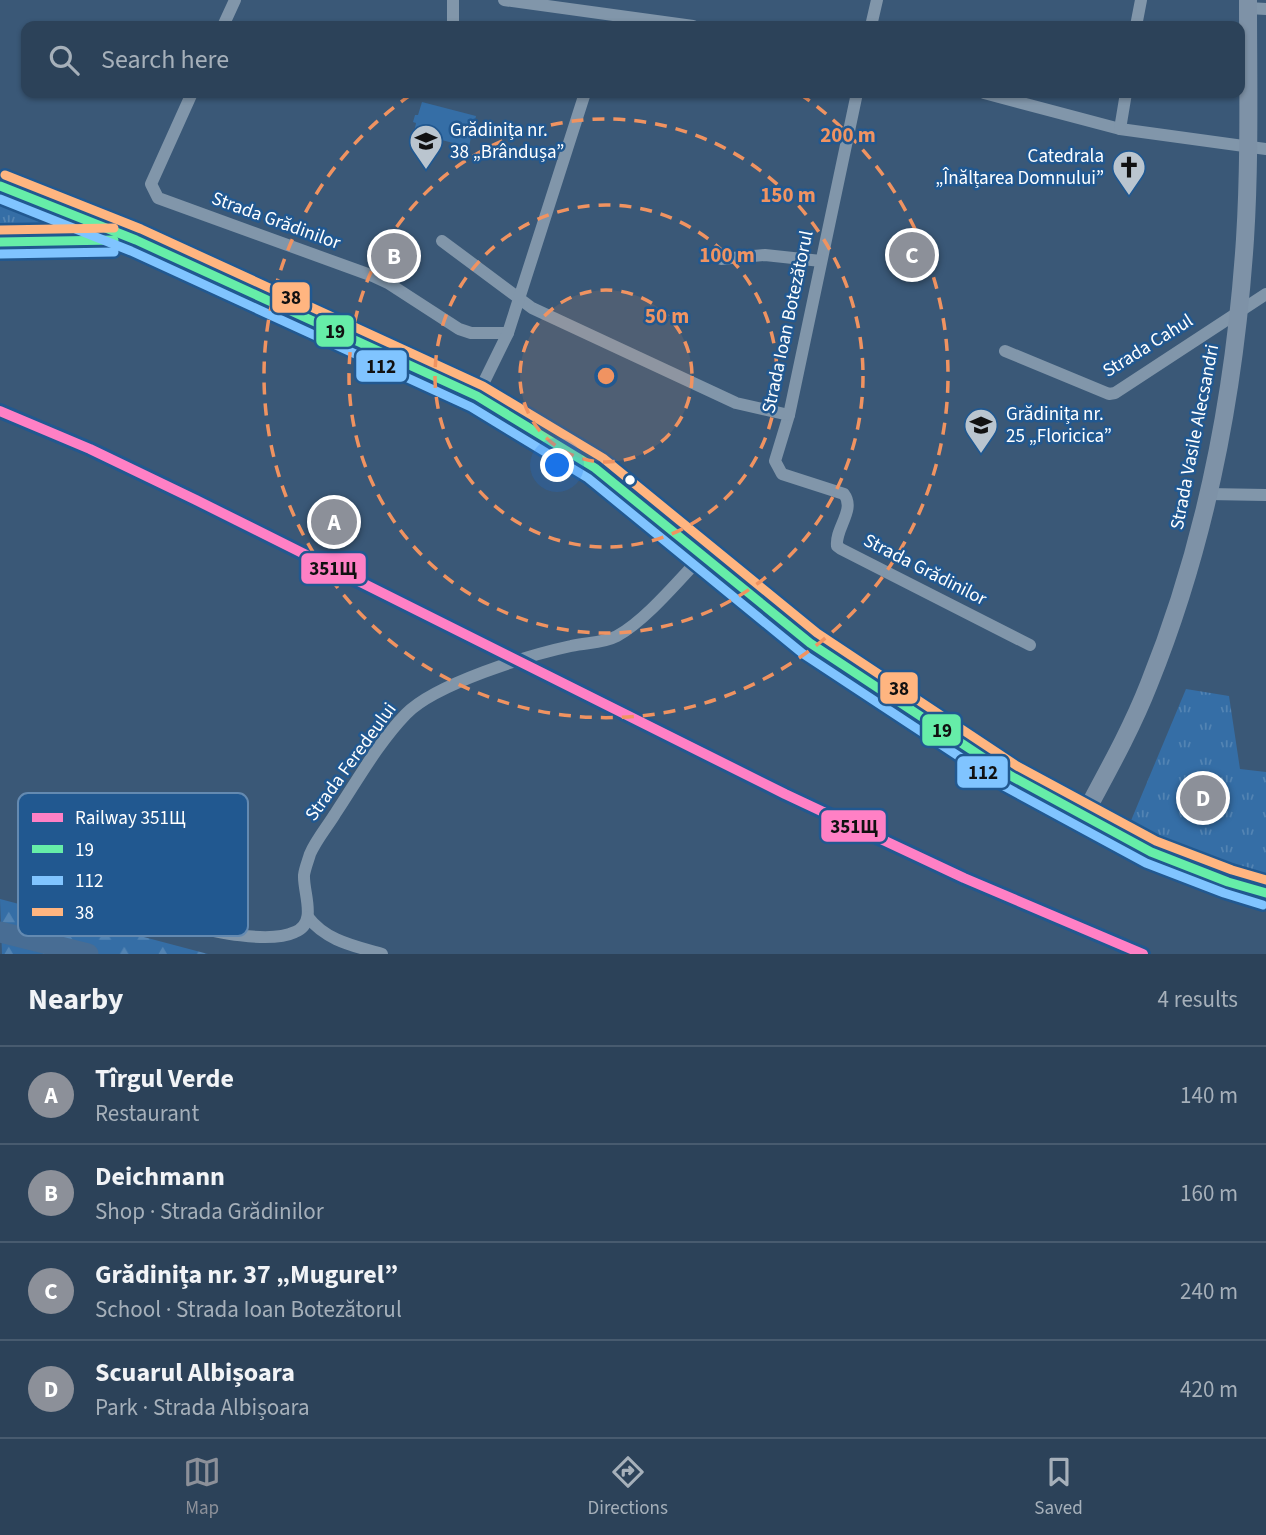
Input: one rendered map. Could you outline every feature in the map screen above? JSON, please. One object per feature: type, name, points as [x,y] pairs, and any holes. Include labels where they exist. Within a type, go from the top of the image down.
[{"type":"main road","name":"Strada Vasile Alecsandri","points":[[1083,817],[1131,724],[1153,674],[1179,600],[1208,494],[1225,415],[1239,311],[1245,236],[1254,6]]},
{"type":"main road","points":[[0,186],[136,240],[477,396],[595,468],[810,643],[1011,776],[1151,852],[1266,894]]},
{"type":"main road","points":[[0,242],[136,240]]},
{"type":"street","points":[[225,21],[235,0]]},
{"type":"street","points":[[453,0],[453,21]]},
{"type":"street","points":[[505,0],[662,21]]},
{"type":"street","points":[[872,21],[877,0]]},
{"type":"street","points":[[1137,21],[1140,0]]},
{"type":"street","points":[[608,21],[610,13]]},
{"type":"street","name":"Strada Grădinilor","points":[[190,98],[151,184],[158,198],[373,276],[459,329],[471,333],[508,332]]},
{"type":"street","points":[[477,396],[508,332],[583,98]]},
{"type":"street","name":"Strada Ioan Botezătorul","points":[[782,474],[775,461],[789,415],[856,98]]},
{"type":"street","points":[[1003,98],[1120,129],[1266,149]]},
{"type":"street","points":[[1120,129],[1125,98]]},
{"type":"street","points":[[442,241],[532,309],[736,403],[789,415]]},
{"type":"street","points":[[722,259],[765,255],[821,261]]},
{"type":"street","name":"Strada Cahul","points":[[1005,351],[1109,394],[1115,393],[1266,293]]},
{"type":"street","name":"Strada Grădinilor","points":[[782,474],[845,494],[849,507],[836,540],[841,550],[1030,645]]},
{"type":"street","points":[[1208,494],[1266,495]]},
{"type":"street","name":"Strada Feredeului","points":[[308,917],[304,873],[311,851],[366,766],[406,714],[423,700],[446,688],[515,661],[616,636],[669,591],[702,556]]},
{"type":"street","points":[[248,935],[282,937],[300,930],[308,917],[317,928],[333,938],[382,954]]},
{"type":"green space","points":[[422,102],[476,116],[473,128],[476,129],[475,137],[471,137],[469,147],[414,133],[416,123],[413,122]]},
{"type":"green space","points":[[0,195],[81,227],[0,235]]},
{"type":"green space","points":[[1186,689],[1229,696],[1240,769],[1266,772],[1266,878],[1169,844],[1130,823]]},
{"type":"green space","points":[[0,899],[18,904],[18,936],[140,936],[208,954],[2,954]]},
{"type":"waterway","points":[[0,932],[88,954]]},
{"type":"rail line","name":"351Щ","points":[[0,411],[90,449],[196,500],[785,794],[964,878],[1143,954]]},
{"type":"transit line","name":"38","points":[[5,175],[141,229],[483,386],[603,458],[817,633],[1017,766],[1156,841],[1266,880]]},
{"type":"transit line","name":"19","points":[[0,186],[136,240],[477,396],[595,468],[810,643],[1011,776],[1151,852],[1228,882],[1266,893]]},
{"type":"transit line","name":"112","points":[[0,199],[131,251],[471,407],[588,478],[802,653],[1004,786],[1146,863],[1263,905]]},
{"type":"transit line","name":"38","points":[[0,230],[114,228]]},
{"type":"transit line","name":"19","points":[[0,242],[114,240]]},
{"type":"transit line","name":"112","points":[[0,254],[114,252]]},
{"type":"place","name":"Grădinița nr. 38 „Brândușa”","points":[[426,171]]},
{"type":"place","name":"Catedrala „Înălțarea Domnului”","points":[[1129,197]]},
{"type":"place","name":"Grădinița nr. 37 „Mugurel”","points":[[912,255]]},
{"type":"place","name":"Deichmann","points":[[394,256]]},
{"type":"place","name":"Grădinița nr. 25 „Floricica”","points":[[981,455]]},
{"type":"place","name":"Tîrgul Verde","points":[[334,522]]},
{"type":"place","name":"Scuarul Albișoara","points":[[1203,798]]}]
